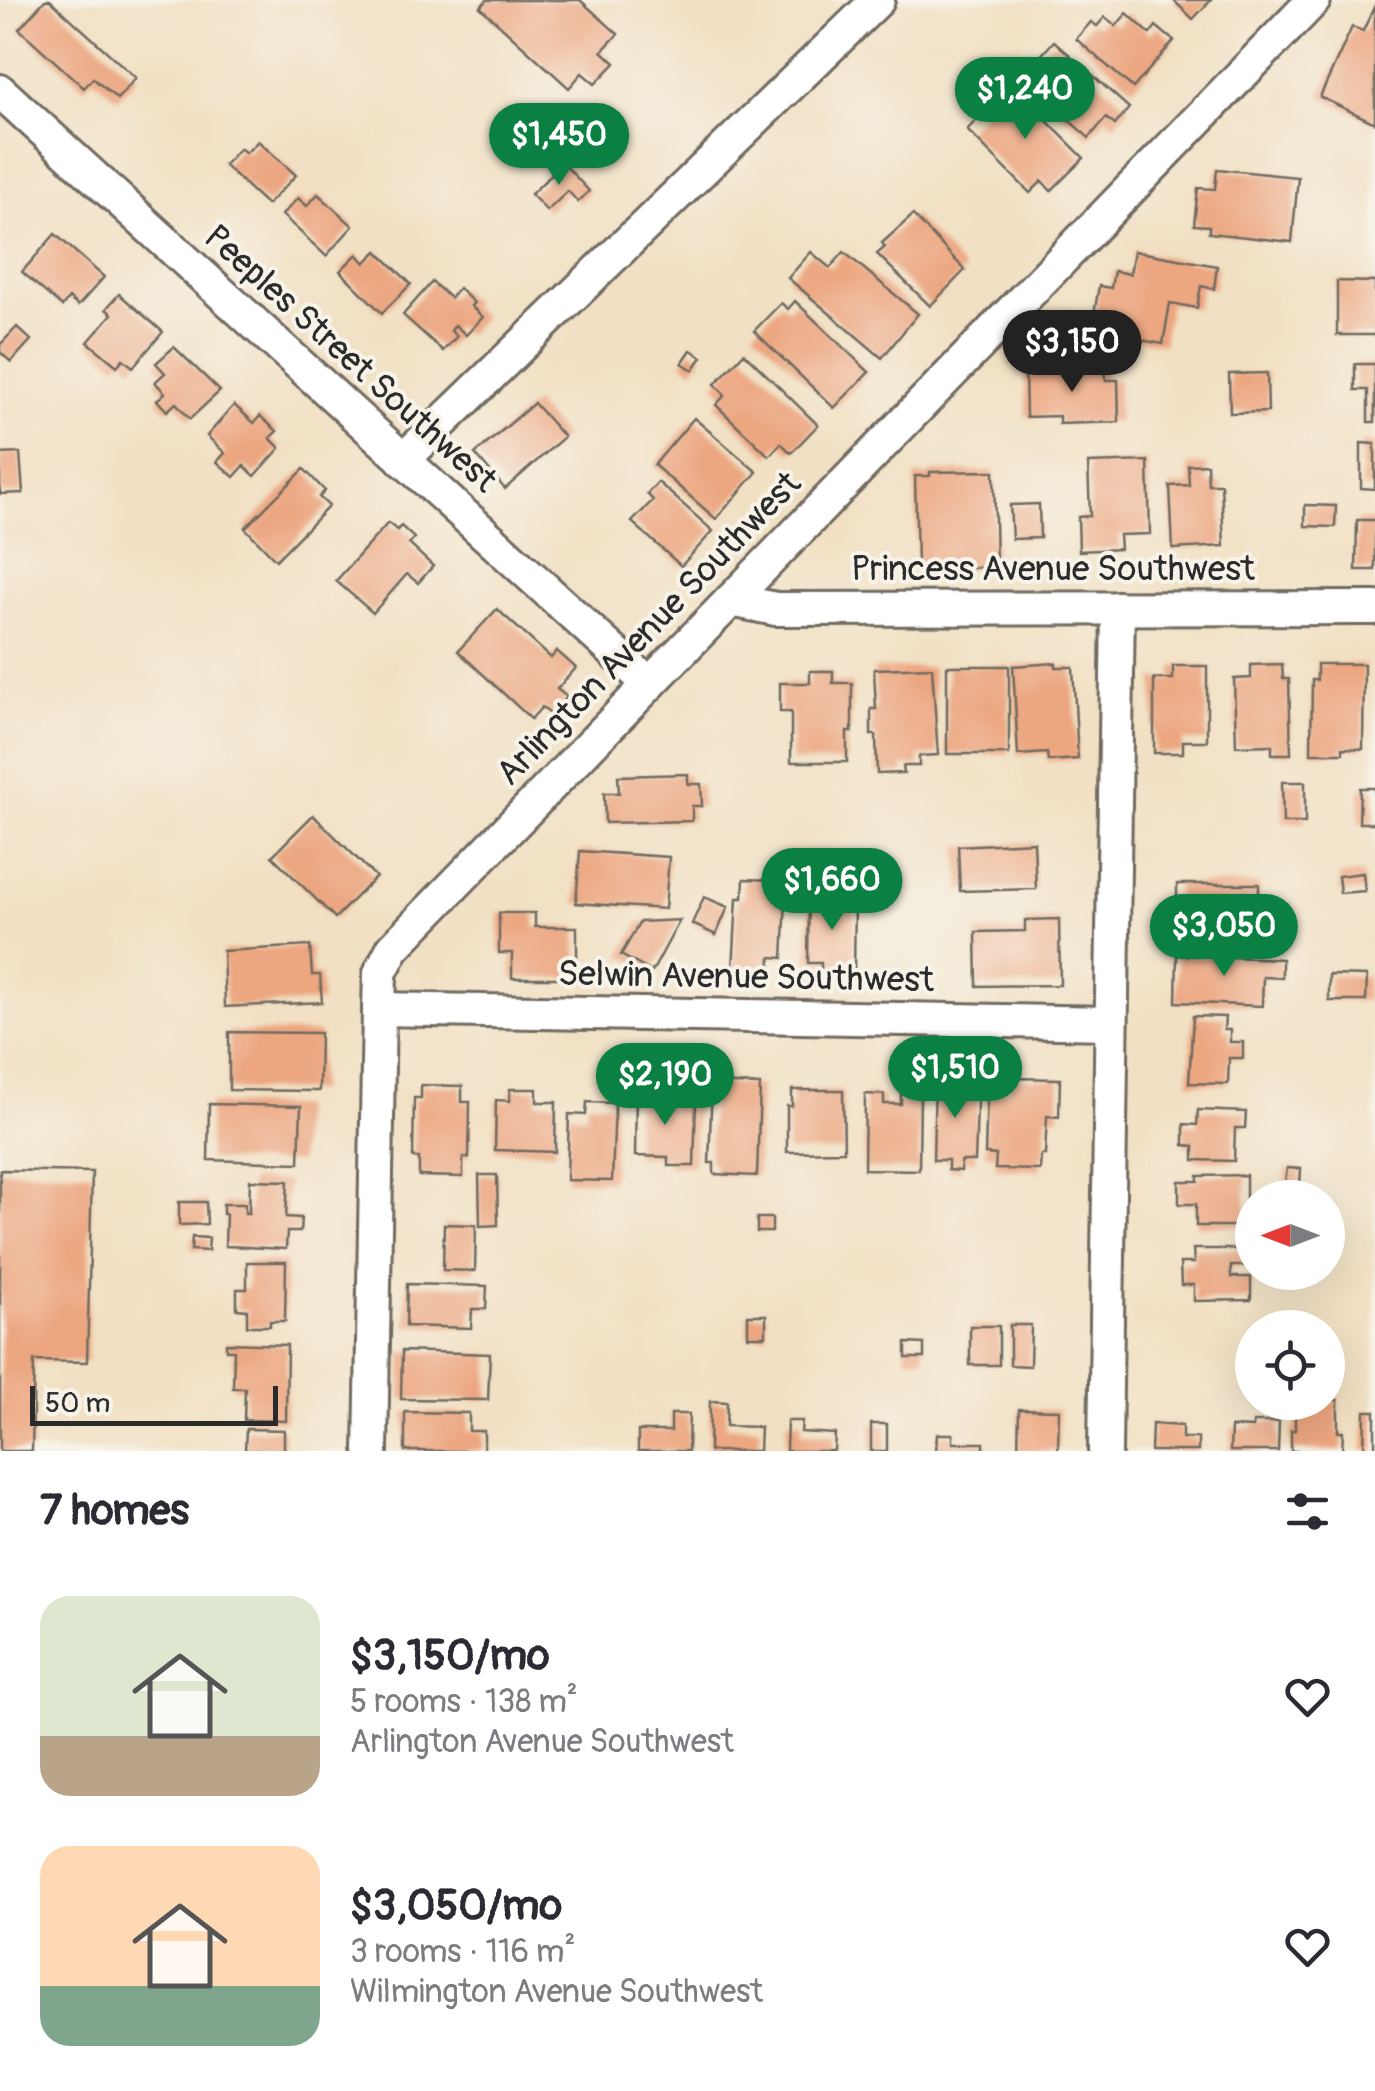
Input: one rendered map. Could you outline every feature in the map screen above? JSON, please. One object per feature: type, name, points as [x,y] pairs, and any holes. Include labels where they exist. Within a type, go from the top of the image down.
[{"type":"street","points":[[403,460],[878,0]]},
{"type":"street","name":"Arlington Avenue Southwest","points":[[371,1451],[378,1009],[380,973],[393,948],[1314,0]]},
{"type":"street","name":"Peeples Street Southwest","points":[[0,91],[649,684]]},
{"type":"street","name":"Princess Avenue Southwest","points":[[731,600],[776,609],[1375,608]]},
{"type":"street","points":[[1106,1451],[1118,608]]},
{"type":"street","name":"Selwin Avenue Southwest","points":[[378,1009],[1111,1023]]},
{"type":"building","points":[[45,0],[50,0],[136,78],[117,99],[93,78],[84,88],[19,29]]},
{"type":"building","points":[[487,0],[580,0],[618,34],[602,51],[615,63],[595,84],[582,73],[569,88],[480,7]]},
{"type":"building","points":[[1173,0],[1211,0],[1193,19]]},
{"type":"building","points":[[1375,5],[1375,123],[1320,97],[1352,27],[1363,31]]},
{"type":"building","points":[[1127,13],[1150,34],[1156,26],[1174,41],[1133,88],[1076,39],[1091,22],[1097,26],[1105,17],[1116,26]]},
{"type":"building","points":[[1054,41],[1129,108],[1115,125],[1106,118],[1089,138],[1021,78]]},
{"type":"building","points":[[1011,85],[1084,158],[1051,191],[1042,181],[1030,193],[967,130]]},
{"type":"building","points":[[258,141],[296,175],[267,205],[224,165],[240,148],[246,153]]},
{"type":"building","points":[[563,163],[589,191],[578,202],[568,191],[547,211],[531,194]]},
{"type":"building","points":[[1217,169],[1298,177],[1292,242],[1209,233],[1209,226],[1194,225],[1198,188],[1215,189]]},
{"type":"building","points":[[318,194],[353,226],[326,256],[282,215],[298,198],[307,206]]},
{"type":"building","points":[[913,215],[965,270],[930,306],[877,254],[885,247],[882,243]]},
{"type":"building","points":[[55,234],[104,277],[78,306],[69,298],[62,307],[22,272]]},
{"type":"building","points":[[377,251],[411,284],[382,313],[340,271],[357,254],[365,263]]},
{"type":"building","points":[[1134,251],[1217,266],[1214,289],[1201,286],[1197,308],[1170,303],[1163,344],[1091,331],[1099,286],[1111,288],[1114,271],[1130,274]]},
{"type":"building","points":[[811,252],[830,268],[844,252],[918,314],[882,358],[788,278]]},
{"type":"building","points":[[1337,281],[1375,282],[1375,335],[1337,335]]},
{"type":"building","points":[[432,282],[450,298],[459,288],[483,317],[466,335],[455,325],[451,331],[457,336],[443,351],[403,315]]},
{"type":"building","points":[[119,294],[163,332],[133,367],[123,359],[117,366],[88,342],[112,314],[106,309]]},
{"type":"building","points":[[795,301],[869,372],[834,408],[754,331],[781,303],[788,309]]},
{"type":"building","points":[[17,327],[31,340],[11,362],[0,352],[0,345]]},
{"type":"building","points":[[174,347],[220,391],[190,419],[176,403],[167,411],[157,400],[165,393],[155,382],[165,373],[156,363]]},
{"type":"building","points":[[691,350],[702,357],[693,370],[682,363]]},
{"type":"building","points":[[744,353],[818,425],[791,453],[781,443],[769,456],[716,405],[725,395],[715,384]]},
{"type":"building","points":[[1355,364],[1375,364],[1375,422],[1368,422],[1368,390],[1355,390]]},
{"type":"building","points":[[1105,367],[1106,380],[1118,380],[1119,422],[1059,424],[1059,416],[1026,417],[1025,369]]},
{"type":"building","points":[[1267,373],[1268,412],[1230,413],[1229,374]]},
{"type":"building","points":[[534,403],[564,437],[505,489],[475,454]]},
{"type":"building","points":[[234,405],[254,423],[260,416],[277,431],[270,438],[280,448],[255,476],[244,466],[234,477],[217,462],[225,453],[207,436]]},
{"type":"building","points":[[694,418],[757,472],[716,519],[654,465]]},
{"type":"building","points":[[1361,443],[1375,444],[1375,489],[1361,488]]},
{"type":"building","points":[[20,453],[23,493],[0,494],[0,454]]},
{"type":"building","points":[[1148,461],[1150,534],[1119,535],[1120,549],[1079,551],[1078,517],[1090,516],[1088,463]]},
{"type":"building","points":[[1207,464],[1208,484],[1221,484],[1224,546],[1173,549],[1170,486],[1189,485],[1188,465]]},
{"type":"building","points":[[304,469],[325,491],[319,497],[329,506],[276,560],[245,528]]},
{"type":"building","points":[[994,471],[996,567],[931,569],[931,565],[917,565],[915,476],[930,476],[930,472]]},
{"type":"building","points":[[658,482],[713,531],[681,566],[632,522],[653,500],[647,494]]},
{"type":"building","points":[[1039,504],[1040,538],[1012,539],[1010,505]]},
{"type":"building","points":[[1305,505],[1336,506],[1335,527],[1305,526]]},
{"type":"building","points":[[1357,520],[1375,520],[1375,570],[1356,570]]},
{"type":"building","points":[[388,523],[397,530],[401,526],[414,538],[409,544],[433,566],[418,583],[407,574],[373,613],[336,581]]},
{"type":"building","points":[[497,609],[551,658],[557,651],[576,668],[557,689],[567,697],[551,715],[542,707],[531,719],[458,651]]},
{"type":"building","points":[[1056,663],[1056,667],[1073,667],[1078,759],[1048,761],[1047,753],[1018,755],[1013,666]]},
{"type":"building","points":[[1282,664],[1283,679],[1289,679],[1291,754],[1272,754],[1272,745],[1236,746],[1234,679],[1251,678],[1251,665]]},
{"type":"building","points":[[1317,664],[1364,664],[1363,749],[1311,753],[1312,680],[1317,680]]},
{"type":"building","points":[[947,666],[1009,666],[1009,754],[947,754]]},
{"type":"building","points":[[1173,666],[1207,666],[1207,741],[1183,741],[1183,753],[1154,753],[1154,679],[1173,679]]},
{"type":"building","points":[[932,667],[938,755],[919,756],[919,766],[903,766],[904,773],[877,774],[876,735],[871,735],[871,709],[876,709],[874,669]]},
{"type":"building","points":[[810,671],[833,671],[833,683],[852,683],[852,732],[847,732],[847,762],[791,762],[791,712],[780,712],[780,683],[810,683]]},
{"type":"building","points":[[688,774],[688,784],[701,784],[702,806],[692,806],[692,821],[605,823],[604,793],[619,793],[618,776]]},
{"type":"building","points":[[1282,782],[1305,782],[1305,823],[1283,823]]},
{"type":"building","points":[[1360,788],[1375,788],[1375,823],[1359,823]]},
{"type":"building","points":[[313,815],[376,877],[335,918],[272,856]]},
{"type":"building","points":[[1034,842],[1036,889],[960,891],[958,846]]},
{"type":"building","points":[[580,851],[669,857],[665,909],[576,903]]},
{"type":"building","points":[[1363,873],[1365,891],[1340,893],[1338,876]]},
{"type":"building","points":[[744,879],[776,880],[775,900],[786,900],[783,958],[771,957],[770,972],[733,970],[737,898],[743,898]]},
{"type":"building","points":[[1177,884],[1259,884],[1259,899],[1249,899],[1249,918],[1261,918],[1261,932],[1177,931]]},
{"type":"building","points":[[809,891],[831,891],[831,897],[855,897],[854,974],[821,974],[821,963],[808,963]]},
{"type":"building","points":[[704,897],[728,907],[716,935],[692,924]]},
{"type":"building","points":[[499,913],[535,913],[535,927],[577,927],[577,978],[512,978],[512,953],[499,953]]},
{"type":"building","points":[[1059,919],[1060,985],[977,986],[976,932],[1025,931],[1025,920]]},
{"type":"building","points":[[680,920],[652,972],[621,955],[640,922]]},
{"type":"building","points":[[310,946],[312,975],[320,975],[322,1002],[225,1007],[223,951]]},
{"type":"building","points":[[1177,955],[1282,959],[1282,978],[1263,977],[1262,1006],[1176,1002]]},
{"type":"building","points":[[1329,975],[1367,976],[1366,1001],[1329,1001]]},
{"type":"building","points":[[1193,1016],[1225,1017],[1224,1030],[1230,1030],[1230,1042],[1243,1042],[1243,1058],[1229,1058],[1228,1084],[1189,1083]]},
{"type":"building","points":[[229,1032],[320,1033],[319,1091],[229,1090]]},
{"type":"building","points":[[935,1078],[978,1079],[975,1161],[961,1161],[961,1171],[948,1170],[948,1160],[933,1160]]},
{"type":"building","points":[[1009,1078],[1060,1079],[1059,1117],[1047,1116],[1045,1155],[1041,1155],[1040,1170],[995,1169],[996,1155],[985,1154],[987,1090],[1009,1091]]},
{"type":"building","points":[[712,1083],[760,1085],[757,1176],[714,1174],[714,1163],[709,1163]]},
{"type":"building","points":[[421,1085],[462,1086],[462,1102],[470,1102],[469,1158],[463,1158],[463,1177],[419,1176],[419,1158],[413,1158],[414,1098],[421,1098]]},
{"type":"building","points":[[510,1089],[537,1089],[537,1102],[556,1102],[555,1152],[495,1150],[496,1100],[510,1101]]},
{"type":"building","points":[[792,1090],[843,1090],[844,1151],[787,1152],[787,1106],[792,1106]]},
{"type":"building","points":[[636,1092],[670,1092],[670,1102],[696,1103],[694,1166],[668,1166],[668,1157],[635,1156]]},
{"type":"building","points":[[901,1093],[920,1094],[919,1170],[864,1169],[865,1094],[884,1095],[884,1104],[901,1104]]},
{"type":"building","points":[[587,1102],[615,1103],[612,1181],[567,1180],[569,1114],[586,1115]]},
{"type":"building","points":[[209,1104],[301,1106],[299,1163],[208,1160]]},
{"type":"building","points":[[1198,1110],[1246,1112],[1245,1128],[1235,1128],[1234,1161],[1194,1160],[1194,1146],[1184,1145],[1184,1124],[1197,1125]]},
{"type":"building","points":[[1287,1168],[1301,1169],[1300,1180],[1285,1180]]},
{"type":"building","points":[[0,1170],[92,1172],[87,1362],[34,1361],[32,1451],[0,1451]]},
{"type":"building","points":[[479,1175],[497,1175],[498,1225],[480,1226]]},
{"type":"building","points":[[1246,1175],[1246,1180],[1235,1180],[1235,1226],[1196,1226],[1196,1204],[1179,1204],[1179,1181],[1198,1181],[1198,1176]]},
{"type":"building","points":[[250,1180],[288,1181],[286,1217],[301,1218],[300,1232],[287,1232],[286,1249],[225,1246],[223,1204],[245,1204],[245,1213],[249,1213]]},
{"type":"building","points":[[179,1202],[206,1202],[207,1224],[179,1225]]},
{"type":"building","points":[[757,1218],[772,1218],[772,1232],[757,1232]]},
{"type":"building","points":[[444,1224],[476,1225],[475,1271],[443,1270]]},
{"type":"building","points":[[192,1237],[209,1238],[208,1251],[191,1250]]},
{"type":"building","points":[[1193,1249],[1235,1249],[1231,1277],[1235,1277],[1235,1290],[1251,1290],[1251,1300],[1194,1301],[1194,1285],[1181,1285],[1180,1263],[1194,1263]]},
{"type":"building","points":[[247,1262],[286,1262],[285,1321],[270,1321],[270,1326],[247,1326],[247,1310],[237,1309],[237,1289],[247,1289]]},
{"type":"building","points":[[407,1284],[487,1286],[486,1309],[472,1309],[471,1328],[406,1326]]},
{"type":"building","points":[[748,1315],[766,1315],[766,1336],[748,1336]]},
{"type":"building","points":[[1010,1325],[1031,1325],[1030,1366],[1010,1365]]},
{"type":"building","points":[[970,1326],[999,1326],[999,1365],[970,1365]]},
{"type":"building","points":[[226,1343],[287,1345],[286,1421],[244,1420],[245,1388],[233,1388],[234,1350],[226,1350]]},
{"type":"building","points":[[906,1343],[924,1344],[924,1358],[906,1358]]},
{"type":"building","points":[[402,1351],[490,1354],[488,1400],[401,1399]]},
{"type":"building","points":[[710,1401],[727,1402],[726,1426],[760,1427],[759,1451],[709,1451]]},
{"type":"building","points":[[1019,1409],[1059,1410],[1058,1451],[1018,1451]]},
{"type":"building","points":[[1365,1411],[1375,1411],[1375,1451],[1364,1451]]},
{"type":"building","points":[[405,1412],[469,1413],[469,1431],[484,1431],[484,1451],[405,1451]]},
{"type":"building","points":[[671,1414],[689,1414],[688,1451],[638,1451],[638,1431],[671,1431]]},
{"type":"building","points":[[1295,1420],[1338,1420],[1338,1432],[1343,1432],[1342,1451],[1291,1451],[1291,1430],[1295,1430]]},
{"type":"building","points":[[787,1421],[802,1421],[801,1432],[835,1434],[834,1451],[786,1451]]},
{"type":"building","points":[[1253,1422],[1279,1422],[1278,1451],[1230,1451],[1231,1427],[1253,1428]]},
{"type":"building","points":[[871,1424],[887,1424],[887,1451],[871,1451]]},
{"type":"building","points":[[1152,1424],[1182,1426],[1182,1438],[1198,1438],[1198,1451],[1151,1451]]},
{"type":"building","points":[[246,1429],[284,1430],[284,1451],[245,1451]]},
{"type":"building","points":[[937,1434],[953,1434],[953,1443],[984,1443],[984,1451],[936,1451]]}]
